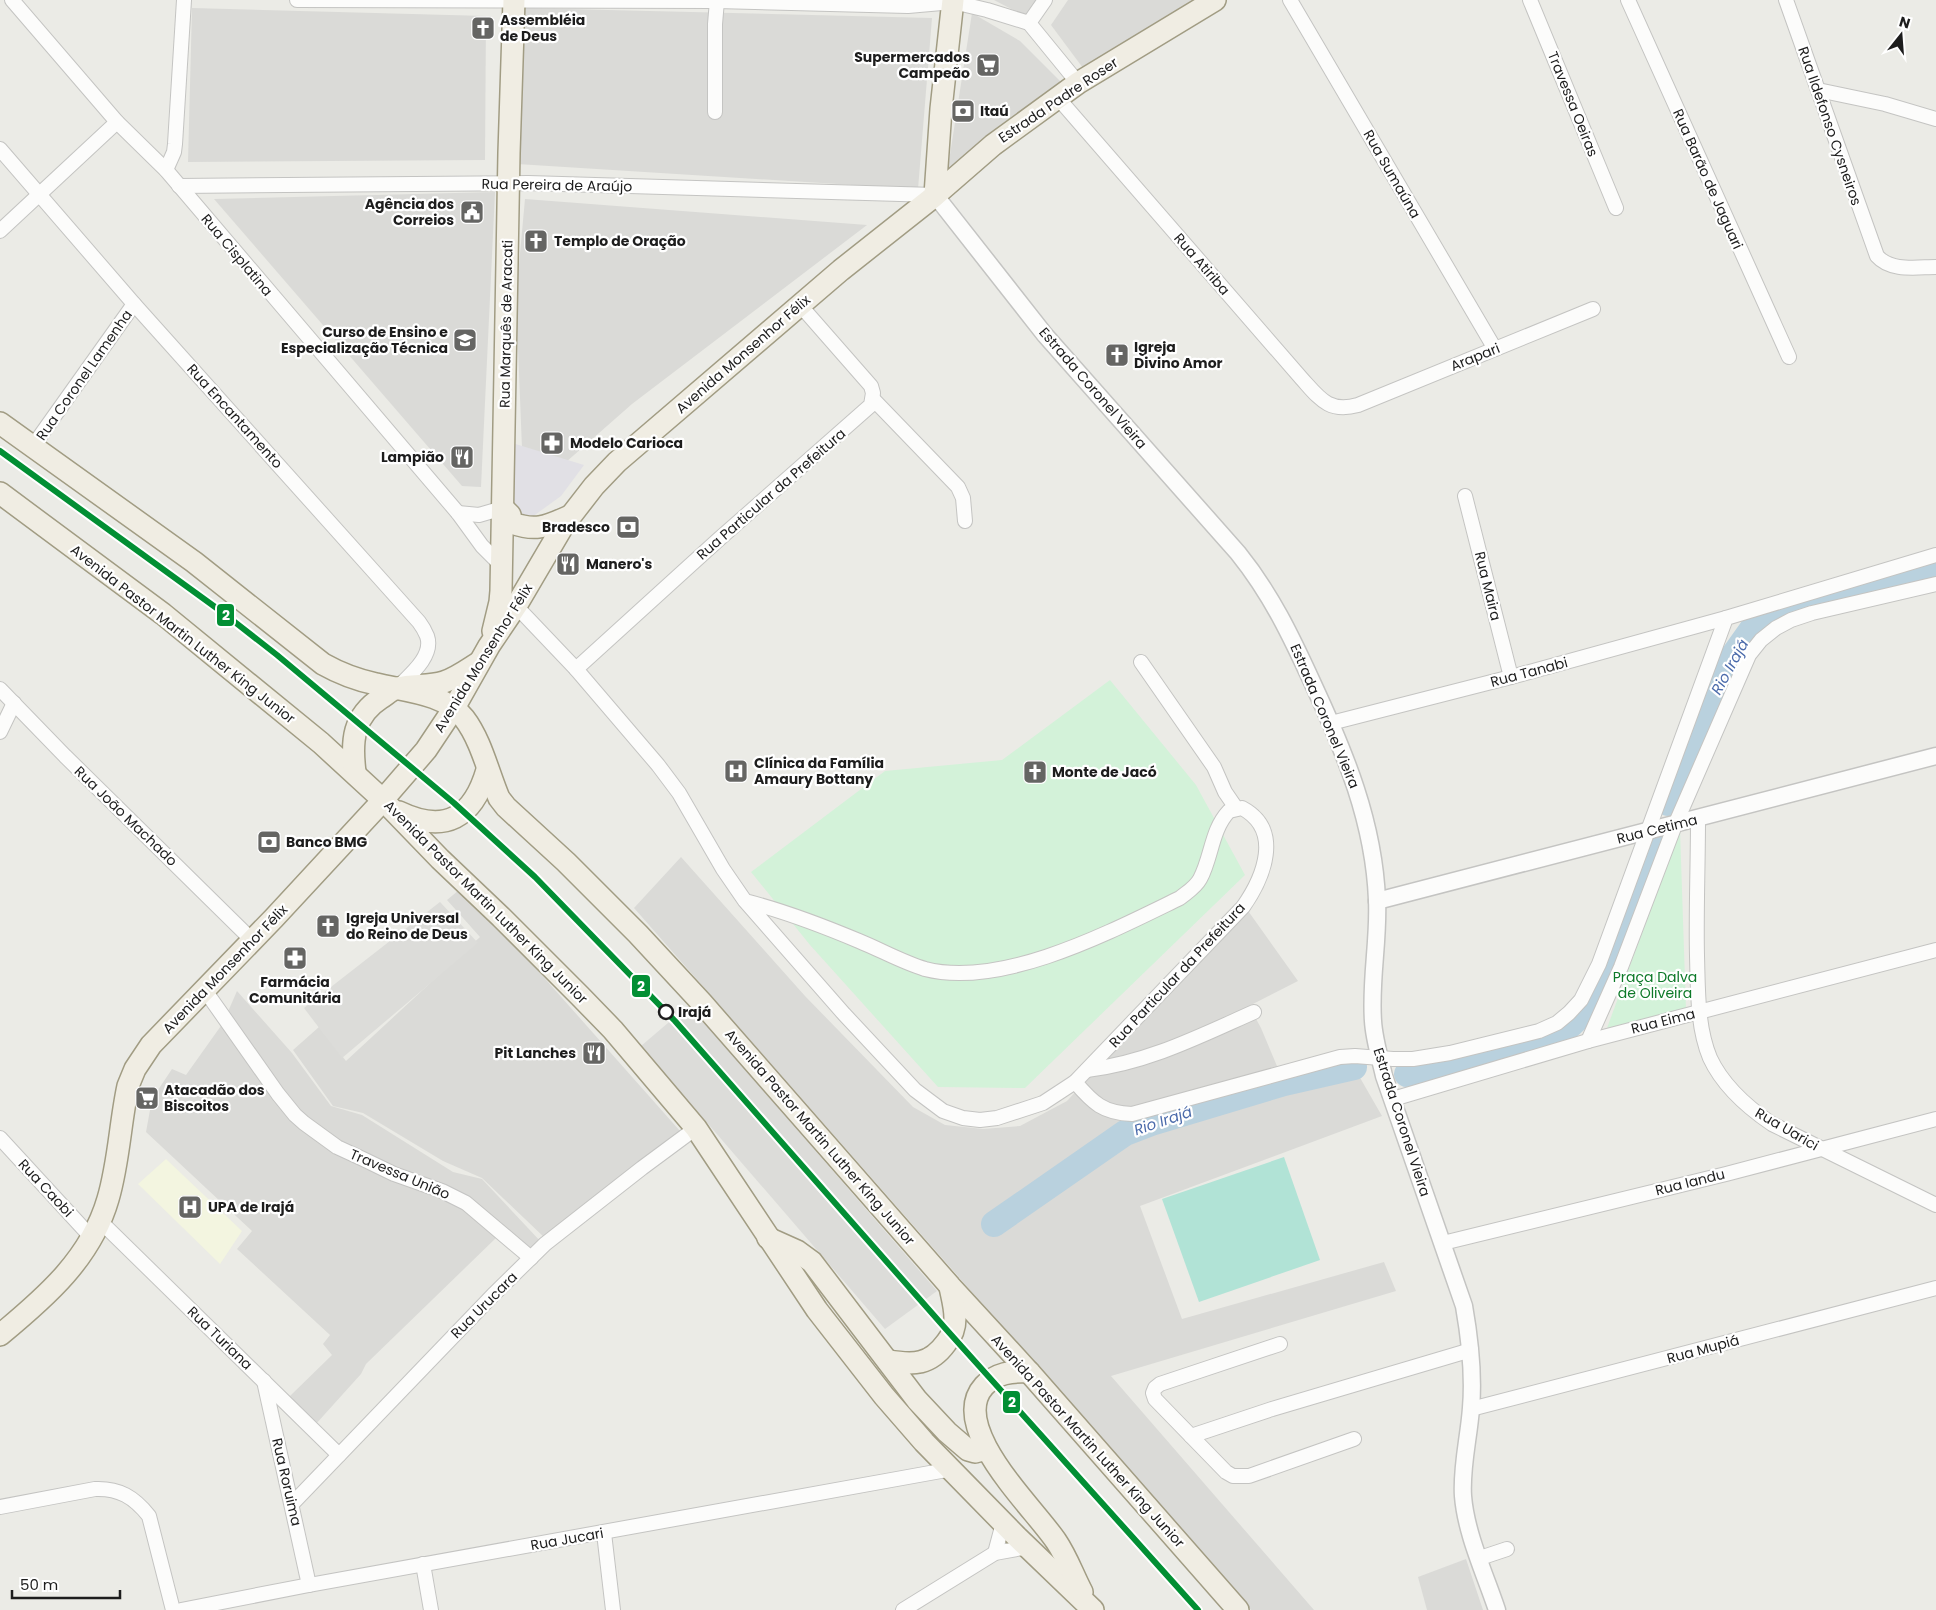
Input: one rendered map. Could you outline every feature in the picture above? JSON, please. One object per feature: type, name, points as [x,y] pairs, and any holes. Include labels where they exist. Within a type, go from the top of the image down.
[{"type":"main road","name":"Rua Marquês de Aracati","points":[[484,654],[500,602],[501,565],[508,515],[508,183],[514,0]]},
{"type":"main road","name":"Estrada Padre Roser","points":[[935,195],[993,145],[1078,83],[1215,0]]},
{"type":"main road","points":[[935,195],[941,109],[953,1]]},
{"type":"main road","name":"Avenida Monsenhor Félix","points":[[0,1335],[68,1272],[96,1230],[114,1177],[123,1107],[128,1086],[135,1069],[151,1045],[388,804],[454,708],[484,654],[516,606],[570,516],[594,486],[617,462],[841,270],[935,195]]},
{"type":"main road","name":"Avenida Pastor Martin Luther King Junior","points":[[0,423],[194,562],[323,664],[339,673],[374,684],[423,695],[454,708],[468,724],[499,798],[511,813],[566,862],[638,934],[709,1011],[1238,1610]]},
{"type":"main road","name":"Avenida Pastor Martin Luther King Junior","points":[[0,493],[191,636],[355,772],[612,1030],[696,1128],[817,1310],[884,1396],[924,1442],[1091,1608]]},
{"type":"main road","points":[[508,515],[530,528],[543,527],[570,516]]},
{"type":"main road","points":[[508,515],[516,606]]},
{"type":"main road","points":[[355,772],[354,732],[364,714],[375,702],[397,688],[433,685],[454,678],[484,654]]},
{"type":"main road","points":[[388,804],[416,820],[438,823],[449,820],[472,805],[480,791],[487,770]]},
{"type":"main road","points":[[768,1238],[797,1251],[812,1262],[917,1400],[947,1432],[968,1450],[975,1452],[986,1449]]},
{"type":"main road","points":[[888,1362],[916,1363],[928,1360],[940,1352],[949,1340],[954,1328],[954,1304],[950,1286]]},
{"type":"main road","points":[[1029,1372],[1007,1372],[987,1382],[980,1390],[976,1400],[975,1413],[986,1449],[1056,1540],[1091,1608]]},
{"type":"street","name":"Rua Cisplatina","points":[[12,0],[117,122],[166,170],[458,514],[482,546],[501,565]]},
{"type":"street","points":[[166,170],[174,152],[175,144],[184,0]]},
{"type":"street","points":[[297,0],[717,1],[908,6],[953,1],[1029,23],[1078,83]]},
{"type":"street","points":[[1029,23],[1045,0]]},
{"type":"street","name":"Rua Sumaúna","points":[[1290,0],[1495,349]]},
{"type":"street","name":"Travessa Oeiras","points":[[1530,0],[1616,208]]},
{"type":"street","name":"Rua Barão de Jaguari","points":[[1628,0],[1789,358]]},
{"type":"street","name":"Rua Ildefonso Cysneiros","points":[[1786,0],[1874,252],[1881,261],[1896,267],[1936,266]]},
{"type":"street","points":[[715,112],[715,24],[717,1]]},
{"type":"street","points":[[1818,90],[1886,104],[1936,119]]},
{"type":"street","name":"Rua Atiriba","points":[[1058,98],[1315,394],[1330,406],[1347,408],[1358,405]]},
{"type":"street","points":[[0,231],[41,195],[117,122]]},
{"type":"street","name":"Rua Encantamento","points":[[0,149],[134,304],[419,622],[428,637],[428,647],[424,658],[416,670],[397,688]]},
{"type":"street","name":"Rua Pereira de Araújo","points":[[179,186],[508,183],[935,195]]},
{"type":"street","name":"Estrada Coronel Vieira","points":[[935,195],[1045,335],[1257,576],[1286,626],[1350,769],[1368,832],[1377,901],[1372,1003],[1373,1022],[1380,1058],[1393,1099],[1464,1306],[1471,1350],[1472,1373],[1471,1409],[1464,1470],[1464,1498],[1469,1529],[1497,1610]]},
{"type":"street","name":"Rua Coronel Lamenha","points":[[33,446],[134,304]]},
{"type":"street","points":[[800,305],[871,386],[873,399],[958,487],[963,498],[965,522]]},
{"type":"street","name":"Arapari","points":[[1358,405],[1593,309]]},
{"type":"street","name":"Rua Particular da Prefeitura","points":[[576,669],[718,540],[868,409],[873,399]]},
{"type":"street","name":"Rua Maira","points":[[1465,496],[1511,677]]},
{"type":"street","points":[[458,514],[508,515]]},
{"type":"street","name":"Rua Tanabi","points":[[1331,724],[1726,618],[1936,555]]},
{"type":"street","points":[[1588,1041],[1621,967],[1675,825],[1749,655],[1761,640],[1776,628],[1812,614],[1936,584]]},
{"type":"street","name":"Rua Particular da Prefeitura","points":[[516,606],[626,725],[680,793],[723,869],[744,901],[844,1014],[915,1090],[943,1111],[963,1118],[980,1120],[997,1118],[1043,1103],[1075,1082],[1243,907],[1252,895],[1262,872],[1267,843],[1263,829],[1257,819],[1242,808],[1236,808]]},
{"type":"street","points":[[1075,1082],[1090,1100],[1102,1108],[1117,1114],[1132,1114],[1319,1062],[1355,1056],[1404,1060],[1450,1053],[1538,1031],[1557,1023],[1570,1014],[1590,985],[1649,831],[1726,618]]},
{"type":"street","points":[[744,901],[806,919],[926,969],[954,973],[991,971],[1018,965],[1086,941],[1180,898],[1200,880],[1220,823],[1229,811],[1236,808],[1225,792],[1214,767],[1141,662]]},
{"type":"street","name":"Rua João Machado","points":[[0,689],[252,941]]},
{"type":"street","points":[[0,732],[14,703]]},
{"type":"street","name":"Rua Cetima","points":[[1377,901],[1936,756]]},
{"type":"street","name":"Rua Uarici","points":[[1698,819],[1697,940],[1700,1012],[1705,1041],[1710,1057],[1719,1074],[1752,1110],[1772,1124],[1936,1205]]},
{"type":"street","name":"Rua Eima","points":[[1393,1099],[1588,1041],[1936,950]]},
{"type":"street","name":"Travessa União","points":[[204,989],[278,1094],[304,1123],[319,1135],[346,1151],[394,1174],[442,1191],[466,1203],[531,1258]]},
{"type":"street","points":[[1087,1070],[1105,1068],[1147,1058],[1254,1012]]},
{"type":"street","name":"Rua Iandu","points":[[1443,1243],[1936,1119]]},
{"type":"street","name":"Rua Urucara","points":[[292,1504],[486,1302],[531,1258],[578,1218],[696,1128]]},
{"type":"street","name":"Rua Caobi","points":[[0,1138],[96,1230]]},
{"type":"street","name":"Rua Turiana","points":[[96,1230],[263,1380],[339,1455]]},
{"type":"street","name":"Rua Mupiá","points":[[1471,1409],[1936,1288]]},
{"type":"street","points":[[1280,1344],[1160,1384],[1152,1393],[1155,1399],[1226,1472],[1233,1476],[1249,1476],[1354,1439]]},
{"type":"street","points":[[1191,1436],[1471,1350]]},
{"type":"street","name":"Rua Roruima","points":[[263,1380],[309,1585]]},
{"type":"street","name":"Rua Jucari","points":[[181,1610],[422,1564],[604,1533],[952,1469]]},
{"type":"street","points":[[0,1507],[95,1490],[110,1489],[122,1493],[142,1506],[149,1516],[173,1610]]},
{"type":"street","points":[[995,1553],[1003,1522]]},
{"type":"street","points":[[604,1533],[613,1610]]},
{"type":"street","points":[[903,1610],[995,1553],[1028,1546]]},
{"type":"street","points":[[1480,1558],[1507,1549]]},
{"type":"street","points":[[422,1564],[431,1610]]},
{"type":"shaded area","points":[[994,0],[1036,0],[1025,16]]},
{"type":"shaded area","points":[[1068,0],[1193,0],[1083,68],[1051,25]]},
{"type":"shaded area","points":[[192,8],[486,16],[485,160],[188,162]]},
{"type":"shaded area","points":[[525,8],[932,18],[918,189],[517,164]]},
{"type":"shaded area","points":[[972,13],[1020,41],[1062,83],[947,174]]},
{"type":"shaded area","points":[[495,192],[481,487],[462,486],[214,199]]},
{"type":"shaded area","points":[[525,199],[867,225],[632,404],[524,499],[516,297]]},
{"type":"shaded area","points":[[509,442],[584,465],[561,496],[532,517],[517,514],[510,509]]},
{"type":"shaded area","points":[[681,857],[805,996],[913,1107],[945,1125],[983,1129],[1020,1126],[1067,1101],[1246,908],[1298,981],[1249,1006],[1261,1028],[1285,1085],[1355,1069],[1382,1116],[1140,1206],[1182,1319],[1384,1262],[1396,1291],[1111,1376],[1314,1610],[1251,1610],[1090,1433],[957,1275],[634,908]]},
{"type":"shaded area","points":[[459,890],[516,946],[680,1131],[547,1240],[482,1178],[443,1161],[363,1113],[333,1106],[293,1050],[319,1027],[346,1061],[480,937],[447,900]]},
{"type":"shaded area","points":[[440,902],[478,943],[342,1058],[304,1008]]},
{"type":"shaded area","points":[[237,991],[292,1053],[331,1106],[362,1115],[453,1172],[482,1179],[542,1243],[524,1262],[497,1237],[366,1364],[361,1374],[315,1425],[290,1396],[332,1355],[323,1344],[330,1335],[237,1249],[252,1231],[146,1132],[152,1099],[172,1069],[186,1075],[223,1023]]},
{"type":"shaded area","points":[[689,1005],[937,1291],[885,1329],[641,1046]]},
{"type":"shaded area","name":"UPA de Irajá","points":[[166,1159],[242,1231],[220,1264],[138,1184]]},
{"type":"shaded area","points":[[1466,1559],[1483,1610],[1427,1610],[1418,1577]]},
{"type":"green space","points":[[1110,680],[1196,785],[1245,875],[1025,1088],[938,1087],[810,945],[751,872],[885,771],[1002,760]]},
{"type":"green space","name":"Praça Dalva de Oliveira","points":[[1680,830],[1686,1010],[1607,1028]]},
{"type":"green space","points":[[1284,1157],[1320,1260],[1199,1302],[1162,1199]]},
{"type":"waterway","name":"Rio Irajá","points":[[1668,803],[1713,697],[1733,656],[1755,625],[1779,611],[1936,570]]},
{"type":"waterway","name":"Rio Irajá","points":[[1407,1074],[1553,1038],[1572,1024],[1588,1007],[1597,993],[1657,836]]},
{"type":"waterway","name":"Rio Irajá","points":[[994,1224],[1125,1133],[1151,1123],[1284,1083],[1354,1067]]},
{"type":"transit line","name":"2","points":[[0,451],[222,612],[277,655],[454,803],[535,877],[675,1021],[945,1328],[1198,1610]]},
{"type":"place","name":"Assembléia de Deus","points":[[483,28]]},
{"type":"place","name":"Supermercados Campeão","points":[[988,65]]},
{"type":"place","name":"Itaú","points":[[963,111]]},
{"type":"place","name":"Agência dos Correios","points":[[472,212]]},
{"type":"place","name":"Templo de Oração","points":[[536,241]]},
{"type":"place","name":"Curso de Ensino e Especialização Técnica","points":[[465,340]]},
{"type":"place","name":"Igreja Divino Amor","points":[[1117,355]]},
{"type":"place","name":"Modelo Carioca","points":[[552,443]]},
{"type":"place","name":"Lampião","points":[[462,457]]},
{"type":"place","name":"Bradesco","points":[[628,527]]},
{"type":"place","name":"Manero's","points":[[568,564]]},
{"type":"place","name":"Clínica da Família Amaury Bottany","points":[[736,771]]},
{"type":"place","name":"Monte de Jacó","points":[[1035,772]]},
{"type":"place","name":"Banco BMG","points":[[269,842]]},
{"type":"place","name":"Igreja Universal do Reino de Deus","points":[[328,926]]},
{"type":"place","name":"Farmácia Comunitária","points":[[295,958]]},
{"type":"place","name":"Irajá","points":[[666,1012]]},
{"type":"place","name":"Pit Lanches","points":[[594,1053]]},
{"type":"place","name":"Atacadão dos Biscoitos","points":[[147,1098]]},
{"type":"place","name":"UPA de Irajá","points":[[190,1207]]}]
